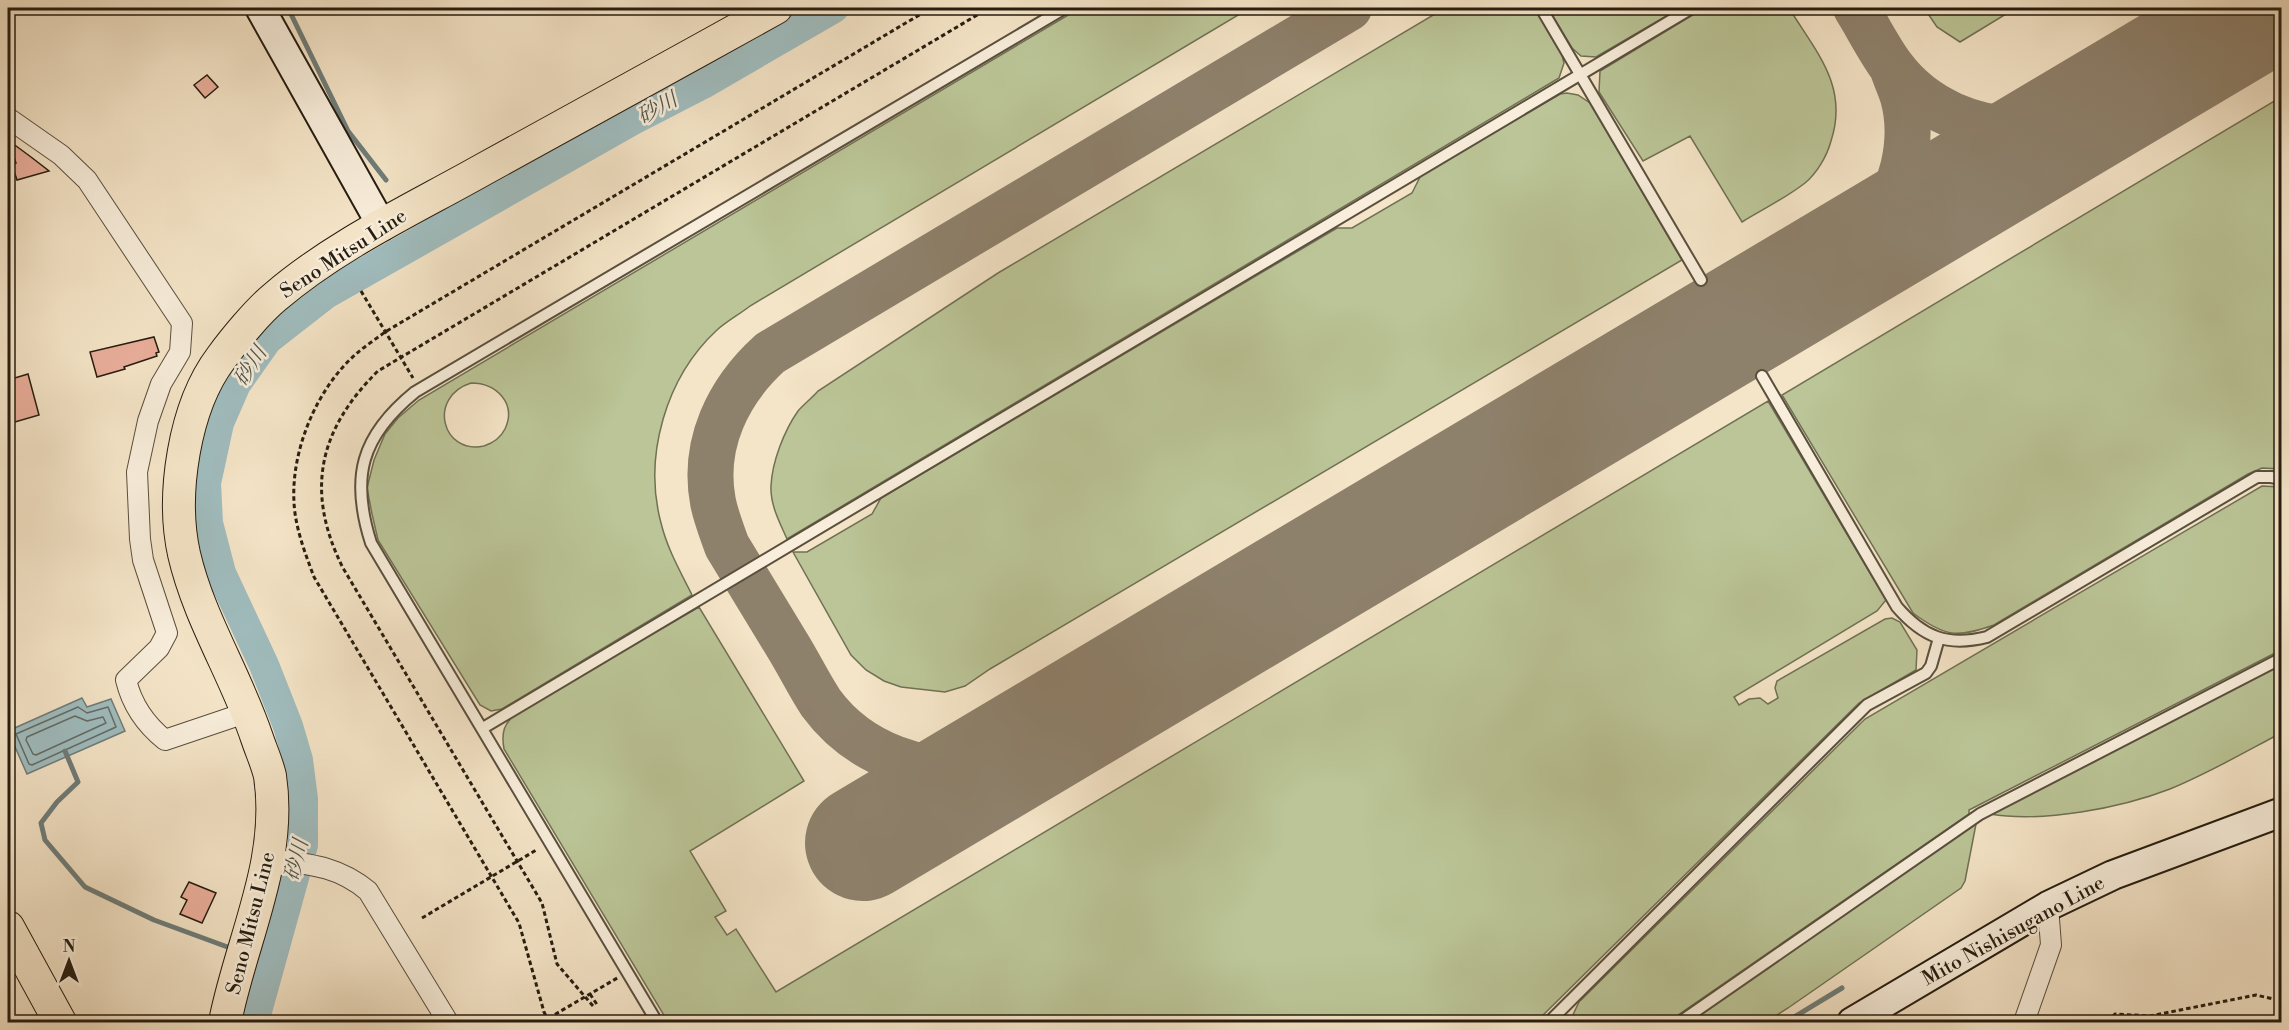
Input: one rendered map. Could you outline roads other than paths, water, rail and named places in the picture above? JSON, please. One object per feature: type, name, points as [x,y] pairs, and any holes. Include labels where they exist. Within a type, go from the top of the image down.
[{"type":"main road","points":[[260,8],[382,226]]},
{"type":"main road","name":"Seno Mitsu Line","points":[[225,1023],[258,906],[286,861],[273,821],[269,774],[248,712],[200,606],[184,552],[178,498],[185,446],[200,392],[219,359],[272,299],[313,269],[382,226],[776,8]]},
{"type":"main road","name":"Mito Nishisugano Line","points":[[1852,1023],[2048,906],[2113,875],[2282,812]]},
{"type":"main road","points":[[8,927],[60,1023]]},
{"type":"street","points":[[8,118],[61,155],[87,180],[182,323],[180,352],[161,384],[148,421],[137,472],[143,560],[167,633],[159,648],[126,680],[129,694],[150,728],[165,740],[248,712]]},
{"type":"street","points":[[286,861],[336,870],[353,878],[368,891],[448,1023]]},
{"type":"street","points":[[2024,1023],[2051,945],[2048,906]]},
{"type":"lane","points":[[657,1023],[371,543],[364,520],[361,471],[369,450],[382,424],[397,407],[420,389],[1065,8]]},
{"type":"lane","points":[[1541,8],[1701,280]]},
{"type":"lane","points":[[483,728],[1692,8]]},
{"type":"lane","points":[[1762,376],[1897,607],[1922,630],[1939,638],[1963,641],[1987,637],[2257,477],[2282,479]]},
{"type":"lane","points":[[1549,1023],[1561,1018],[1867,705],[1926,673],[1931,666],[1939,638]]},
{"type":"lane","points":[[1680,1023],[1980,814],[2282,658]]},
{"type":"water","points":[[82,698],[87,707],[111,699],[125,731],[27,774],[8,731]]},
{"type":"waterway","points":[[288,8],[348,131],[386,180]]},
{"type":"waterway","name":"砂川","points":[[254,1022],[303,845],[303,799],[298,760],[288,726],[264,665],[221,573],[208,523],[206,483],[219,423],[236,384],[267,340],[326,294],[633,120],[703,84],[834,8]]},
{"type":"waterway","name":"砂川","points":[[427,230],[430,235]]},
{"type":"waterway","points":[[65,751],[78,782],[57,802],[41,823],[45,840],[85,887],[154,920],[233,949]]},
{"type":"waterway","name":"砂川","points":[[264,960],[270,963]]},
{"type":"waterway","points":[[1786,1022],[1842,988]]}]
